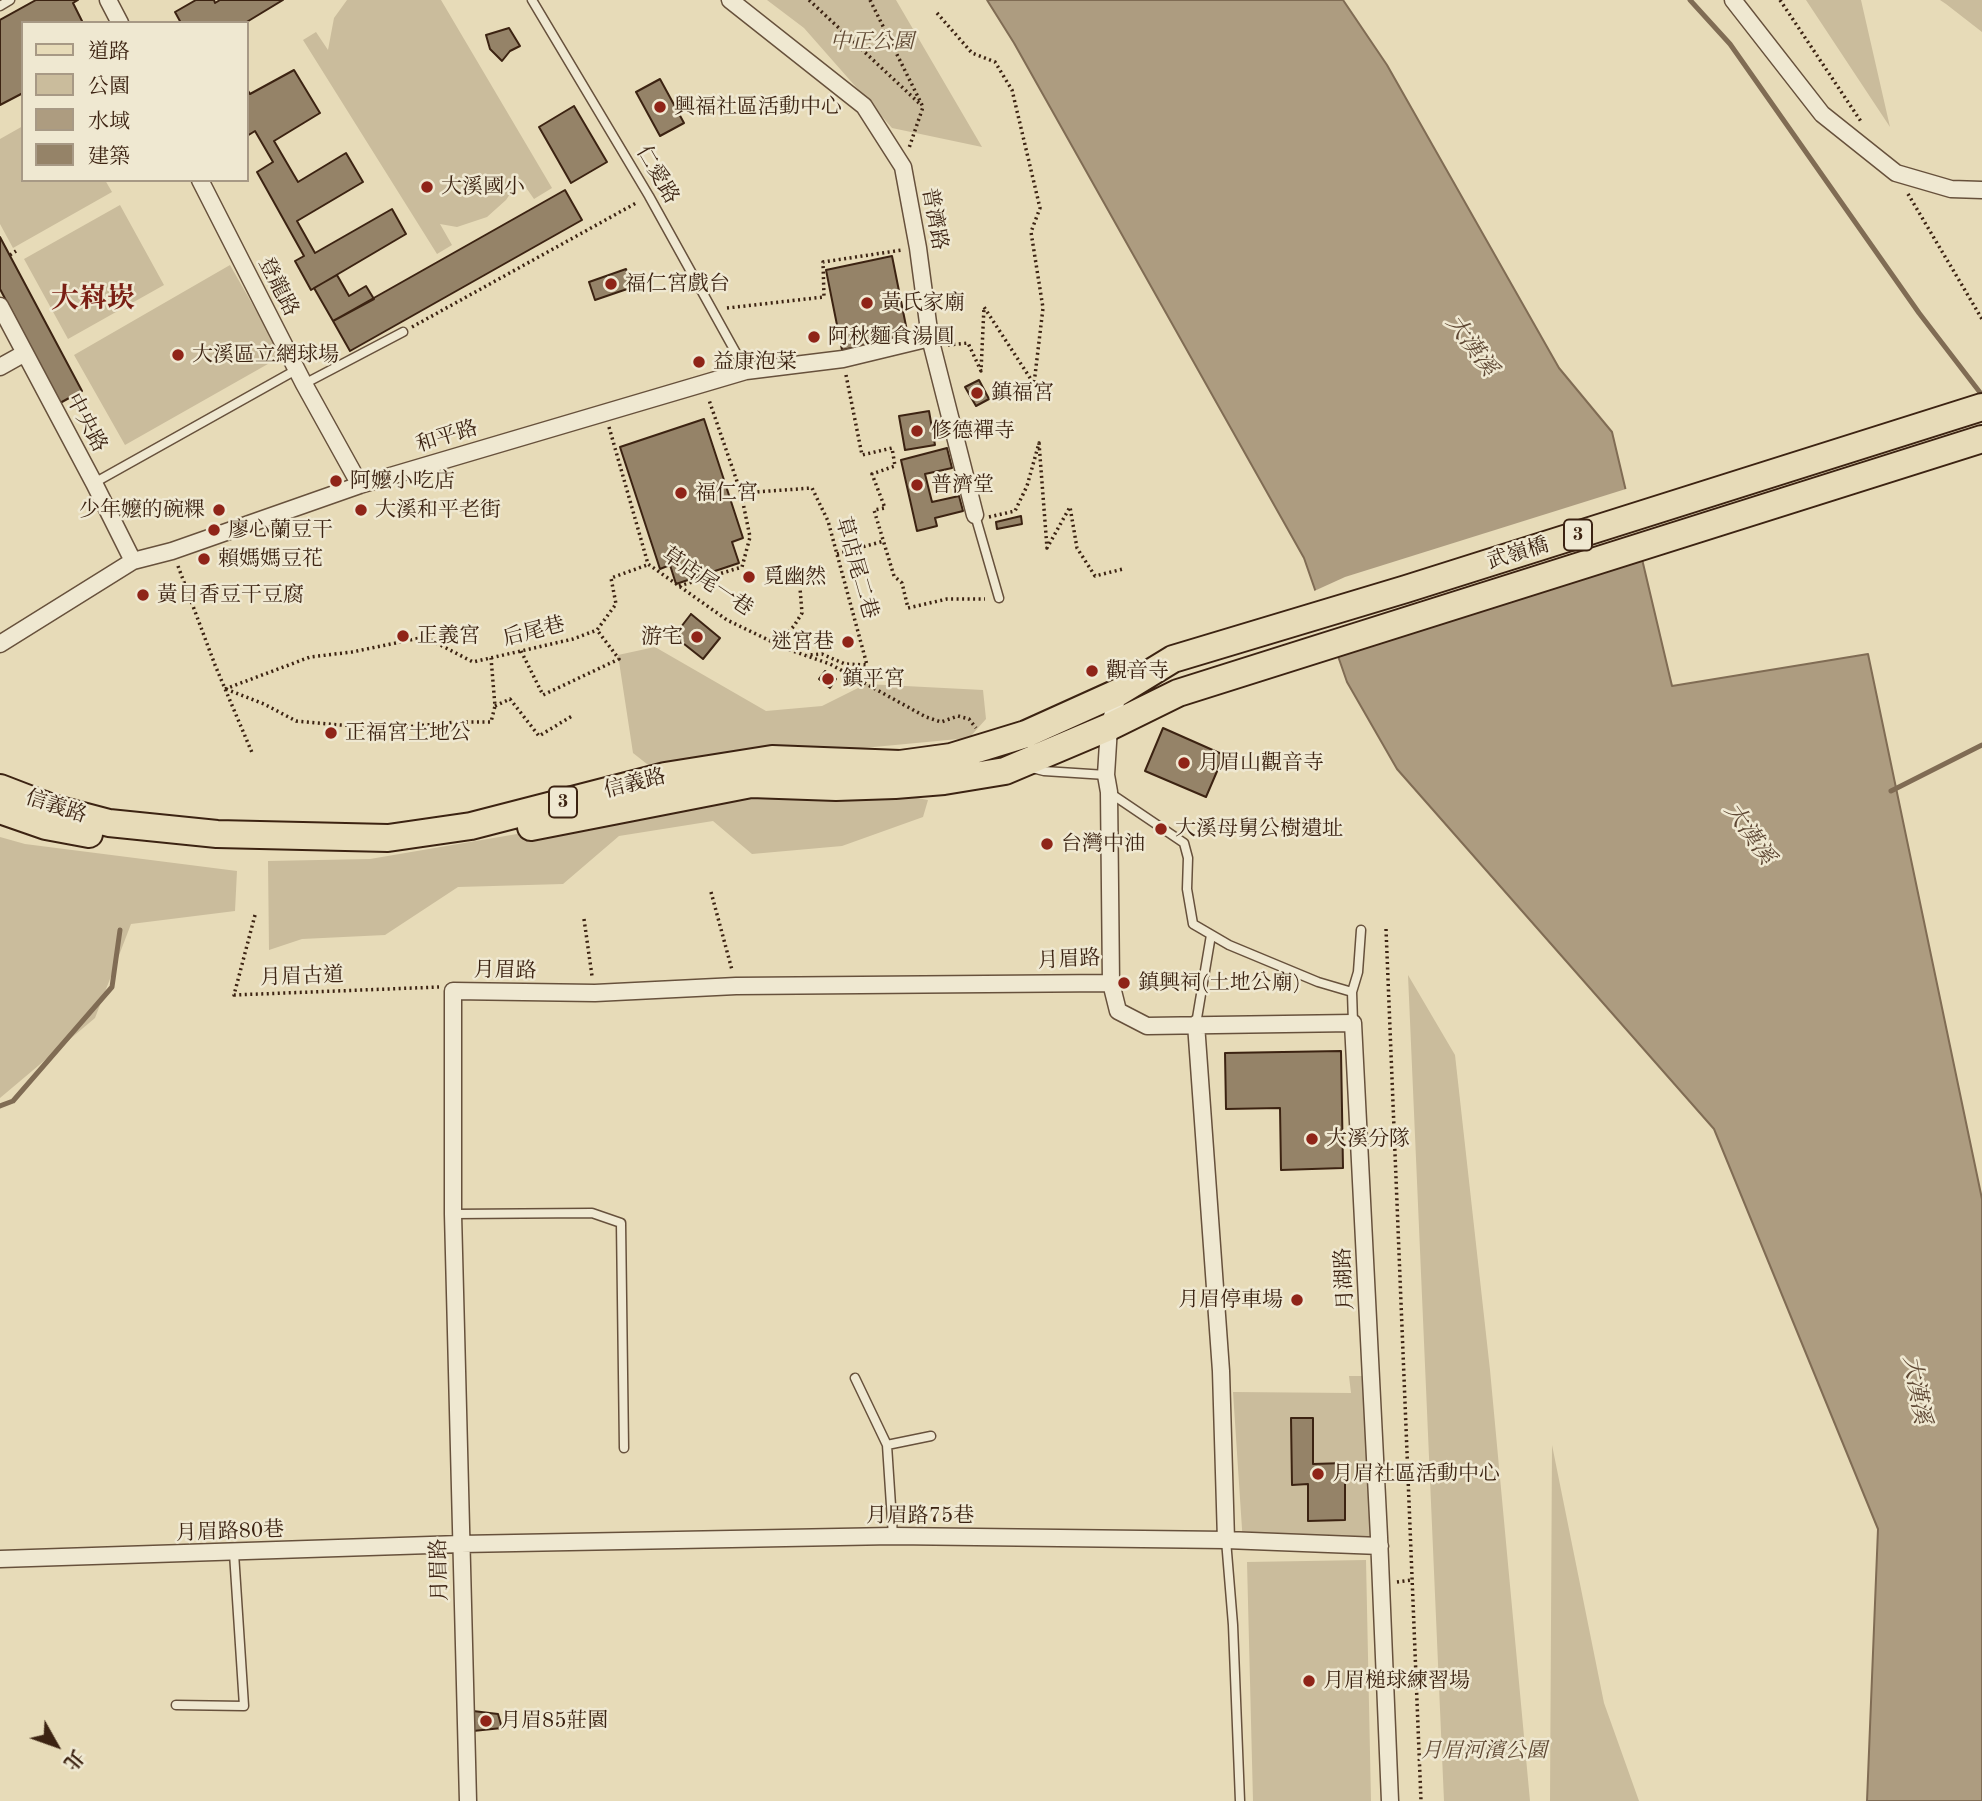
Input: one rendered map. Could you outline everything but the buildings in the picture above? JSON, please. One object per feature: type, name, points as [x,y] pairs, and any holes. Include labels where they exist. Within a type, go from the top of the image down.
[{"type":"main road","name":"武嶺橋","points":[[1173,659],[1443,578],[1982,407]]},
{"type":"main road","name":"武嶺橋","points":[[1178,693],[1982,439]]},
{"type":"main road","name":"信義路","points":[[0,788],[52,808],[109,823],[217,834],[388,838],[471,826],[665,776],[772,759],[900,764],[951,757],[1026,734],[1119,692],[1173,659]]},
{"type":"main road","name":"信義路","points":[[0,810],[46,826],[106,837],[220,849],[379,852],[438,845],[751,784],[836,787],[907,784],[1004,771],[1109,727],[1178,693]]},
{"type":"street","points":[[108,0],[119,21]]},
{"type":"street","name":"普濟路","points":[[730,0],[864,106],[903,167],[918,248],[930,338],[976,517]]},
{"type":"street","points":[[1733,0],[1822,114],[1896,173],[1951,189],[1982,190]]},
{"type":"street","name":"登龍路","points":[[201,182],[300,377],[360,485]]},
{"type":"street","name":"中央路","points":[[0,306],[133,561]]},
{"type":"street","name":"和平路","points":[[0,644],[133,561],[172,551],[360,485],[746,372],[843,359],[930,338]]},
{"type":"street","points":[[0,367],[25,353]]},
{"type":"street","name":"月眉路","points":[[468,1801],[453,1214],[453,991],[594,993],[736,986],[1111,983],[1109,792],[1106,775],[1109,727],[1119,692]]},
{"type":"street","points":[[1111,983],[1118,1011],[1147,1026],[1353,1023]]},
{"type":"street","name":"月湖路","points":[[1353,1023],[1380,1546],[1390,1801]]},
{"type":"street","points":[[1196,1024],[1221,1358],[1226,1540]]},
{"type":"street","name":"月眉路75巷","points":[[461,1544],[893,1536],[1226,1540],[1380,1546]]},
{"type":"street","name":"月眉路80巷","points":[[0,1559],[461,1544]]},
{"type":"lane","points":[[0,6],[10,0]]},
{"type":"lane","name":"仁愛路","points":[[532,0],[649,196],[746,372]]},
{"type":"lane","points":[[94,483],[300,377],[403,332]]},
{"type":"lane","points":[[976,517],[999,598]]},
{"type":"lane","points":[[1020,765],[1044,771],[1106,775]]},
{"type":"lane","points":[[1109,792],[1184,843],[1188,858],[1187,889],[1194,924],[1211,935],[1318,982],[1352,992]]},
{"type":"lane","points":[[1353,1023],[1352,992],[1358,972],[1361,930]]},
{"type":"lane","points":[[1196,1024],[1211,935]]},
{"type":"lane","points":[[453,1214],[592,1213],[621,1223],[624,1448]]},
{"type":"lane","points":[[855,1378],[887,1445],[893,1536]]},
{"type":"lane","points":[[887,1445],[931,1436]]},
{"type":"lane","points":[[1226,1540],[1240,1801]]},
{"type":"lane","points":[[176,1705],[244,1706],[234,1553]]},
{"type":"path","points":[[810,0],[923,107]]},
{"type":"path","points":[[870,0],[923,107],[903,167]]},
{"type":"path","points":[[930,338],[950,346],[968,343],[981,371],[985,307],[1034,384],[1043,308],[1031,232],[1040,208],[1012,90],[995,62],[972,53],[937,13]]},
{"type":"path","points":[[403,332],[649,196]]},
{"type":"path","points":[[710,310],[824,297],[823,262],[918,248]]},
{"type":"path","points":[[10,255],[16,251]]},
{"type":"path","points":[[843,359],[862,456],[892,448],[895,466],[872,474],[885,508],[874,510],[894,576],[902,583],[908,608],[947,599],[999,598]]},
{"type":"path","points":[[680,586],[742,567],[750,537],[741,493],[704,385]]},
{"type":"path","name":"草店尾一巷","points":[[604,412],[648,564],[727,620],[830,664],[926,717],[941,722],[958,716],[969,719],[980,733]]},
{"type":"path","points":[[976,517],[1015,512],[1027,486],[1039,443],[1047,548],[1070,507],[1077,548],[1095,576],[1123,569]]},
{"type":"path","name":"草店尾二巷","points":[[741,493],[812,488],[828,521],[867,665],[845,664],[822,654],[805,655]]},
{"type":"path","points":[[837,554],[884,541]]},
{"type":"path","points":[[172,551],[253,755]]},
{"type":"path","name":"后尾巷","points":[[225,689],[310,657],[352,652],[425,637],[473,662],[573,639],[597,630],[616,604],[611,578],[648,564]]},
{"type":"path","points":[[777,643],[794,626],[802,613],[800,588]]},
{"type":"path","points":[[521,651],[543,695],[619,659],[597,630]]},
{"type":"path","points":[[225,689],[264,704],[296,721],[405,726],[491,722],[495,706],[491,658]]},
{"type":"path","points":[[495,706],[510,699],[539,736],[572,716]]},
{"type":"path","points":[[711,892],[736,986]]},
{"type":"path","name":"月眉古道","points":[[255,915],[234,995],[438,986],[453,991]]},
{"type":"path","points":[[584,919],[594,993]]},
{"type":"path","points":[[1386,929],[1421,1801]]},
{"type":"green space","points":[[347,0],[441,0],[552,188],[534,199],[520,179],[506,200],[487,217],[457,227],[440,224],[452,245],[437,254],[303,40],[316,32],[328,50],[334,18]]},
{"type":"green space","name":"中正公園","points":[[767,0],[896,0],[982,147],[892,128],[804,28]]},
{"type":"green space","points":[[1806,0],[1861,0],[1890,127]]},
{"type":"green space","points":[[1940,0],[1982,0],[1982,32],[1946,4]]},
{"type":"green space","points":[[21,127],[21,182],[106,182],[112,192],[13,248],[0,224],[0,139]]},
{"type":"green space","points":[[120,205],[164,285],[68,339],[24,259]]},
{"type":"green space","name":"大溪區立網球場","points":[[230,265],[282,356],[125,445],[74,355]]},
{"type":"green space","points":[[655,647],[766,711],[822,706],[866,684],[983,690],[986,719],[969,738],[652,768],[633,753],[618,655]]},
{"type":"green space","points":[[758,793],[891,793],[928,800],[923,817],[842,846],[752,854],[713,821],[619,836],[563,884],[458,887],[385,935],[302,939],[269,950],[268,861],[370,859]]},
{"type":"green space","points":[[0,837],[25,844],[237,871],[235,911],[131,924],[95,1018],[0,1098]]},
{"type":"green space","name":"月眉河濱公園","points":[[1408,975],[1455,1055],[1490,1370],[1530,1801],[1444,1801]]},
{"type":"green space","points":[[1349,1376],[1369,1376],[1377,1543],[1243,1544],[1233,1392],[1351,1393]]},
{"type":"green space","points":[[1552,1445],[1604,1703],[1639,1801],[1550,1801]]},
{"type":"green space","name":"月眉槌球練習場","points":[[1366,1560],[1371,1801],[1253,1801],[1247,1562]]},
{"type":"water","name":"大漢溪","points":[[987,0],[1343,0],[1387,65],[1559,368],[1612,432],[1672,686],[1868,654],[1982,1199],[1982,1801],[1867,1801],[1878,1529],[1714,1129],[1397,769],[1347,682],[1304,558],[1014,43]]},
{"type":"pier","points":[[1629,488],[1645,555],[1334,654],[1312,592],[1345,577]]},
{"type":"waterway","points":[[1690,0],[1730,44],[1919,313],[1982,395]]},
{"type":"waterway","points":[[1891,791],[1982,745]]},
{"type":"waterway","points":[[0,1106],[13,1101],[112,987],[120,930]]},
{"type":"place","name":"興福社區活動中心","points":[[660,107]]},
{"type":"place","name":"大溪國小","points":[[427,187]]},
{"type":"place","name":"福仁宮戲台","points":[[611,284]]},
{"type":"place","name":"黃氏家廟","points":[[867,303]]},
{"type":"place","name":"阿秋麵食湯圓","points":[[814,337]]},
{"type":"place","name":"大溪區立網球場","points":[[178,355]]},
{"type":"place","name":"益康泡菜","points":[[699,362]]},
{"type":"place","name":"鎮福宮","points":[[977,393]]},
{"type":"place","name":"修德禪寺","points":[[917,431]]},
{"type":"place","name":"阿嬤小吃店","points":[[336,481]]},
{"type":"place","name":"普濟堂","points":[[917,485]]},
{"type":"place","name":"福仁宮","points":[[681,493]]},
{"type":"place","name":"少年嬤的碗粿","points":[[219,510]]},
{"type":"place","name":"大溪和平老街","points":[[361,510]]},
{"type":"place","name":"廖心蘭豆干","points":[[214,530]]},
{"type":"place","name":"賴媽媽豆花","points":[[204,559]]},
{"type":"place","name":"覓幽然","points":[[749,577]]},
{"type":"place","name":"黃日香豆干豆腐","points":[[143,595]]},
{"type":"place","name":"正義宮","points":[[403,636]]},
{"type":"place","name":"游宅","points":[[697,637]]},
{"type":"place","name":"迷宮巷","points":[[848,642]]},
{"type":"place","name":"觀音寺","points":[[1092,671]]},
{"type":"place","name":"鎮平宮","points":[[828,679]]},
{"type":"place","name":"正福宮土地公","points":[[331,733]]},
{"type":"place","name":"月眉山觀音寺","points":[[1184,763]]},
{"type":"place","name":"大溪母舅公樹遺址","points":[[1161,829]]},
{"type":"place","name":"台灣中油","points":[[1047,844]]},
{"type":"place","name":"鎮興祠(土地公廟)","points":[[1124,983]]},
{"type":"place","name":"大溪分隊","points":[[1312,1139]]},
{"type":"place","name":"月眉停車場","points":[[1297,1300]]},
{"type":"place","name":"月眉社區活動中心","points":[[1318,1474]]},
{"type":"place","name":"月眉槌球練習場","points":[[1309,1681]]},
{"type":"place","name":"月眉85莊園","points":[[486,1721]]},
{"type":"district","name":"大嵙崁","points":[[93,300]]}]
